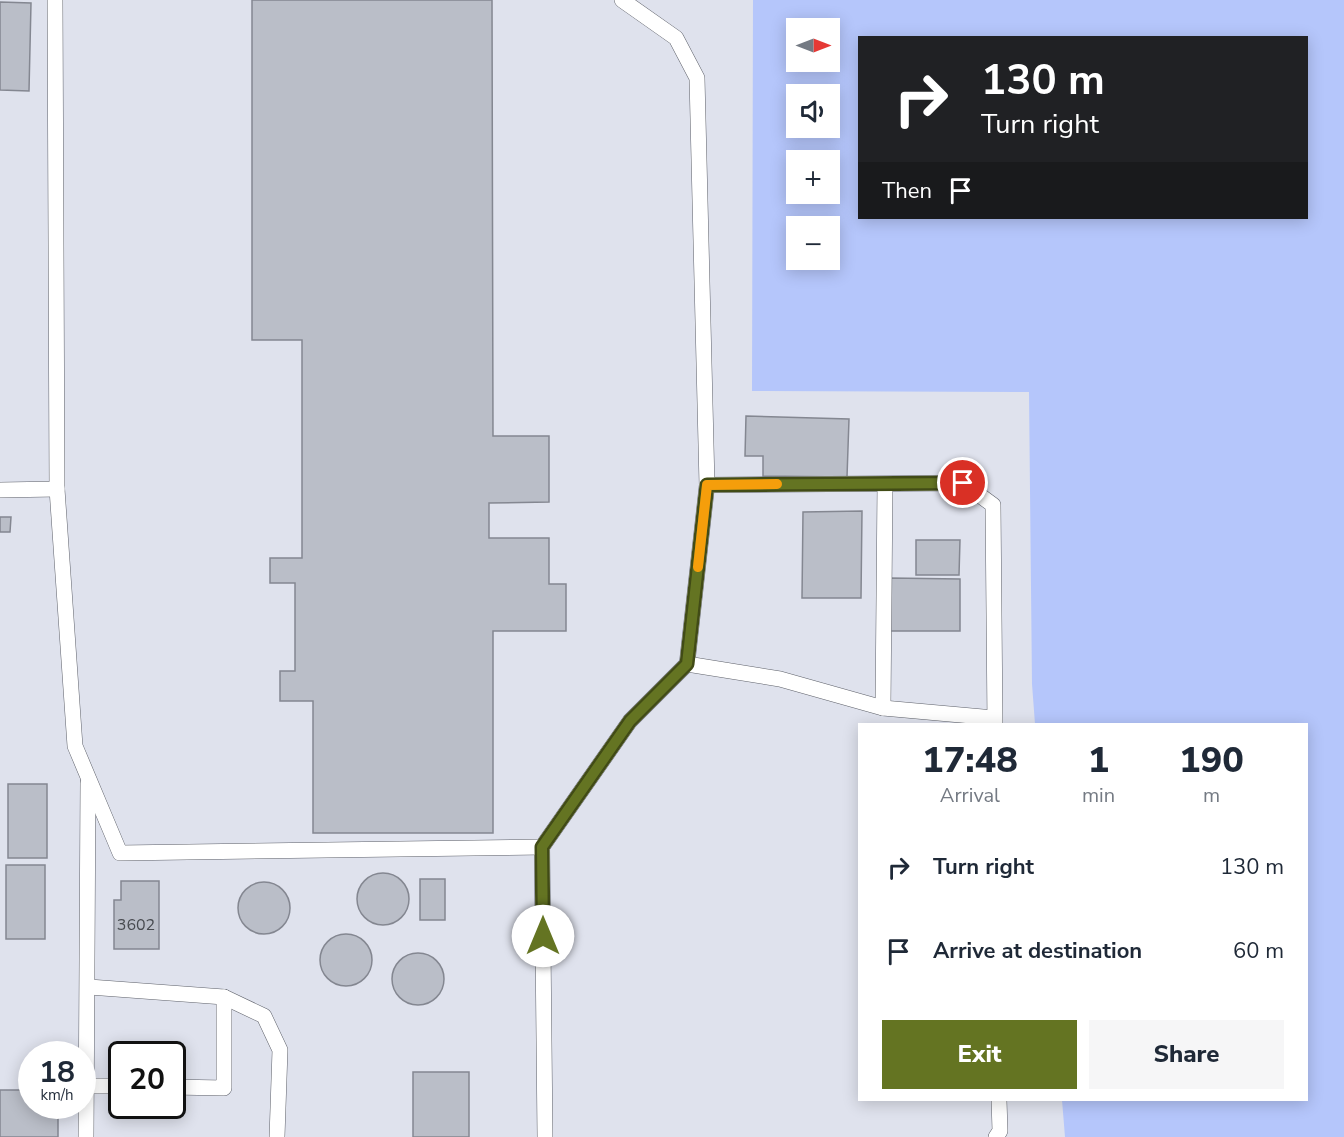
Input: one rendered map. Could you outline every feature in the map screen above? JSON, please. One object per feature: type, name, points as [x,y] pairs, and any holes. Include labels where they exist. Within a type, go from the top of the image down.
[{"type":"lane","points":[[55,0],[57,489],[75,746],[120,853],[542,847]]},
{"type":"lane","points":[[544,1137],[542,847],[630,721],[687,664],[707,485],[697,78],[676,38],[622,0]]},
{"type":"lane","points":[[687,664],[780,680],[883,708],[994,721],[993,505],[963,483],[707,485]]},
{"type":"lane","points":[[883,708],[885,484]]},
{"type":"lane","points":[[0,490],[57,489]]},
{"type":"lane","points":[[87,1041],[88,778]]},
{"type":"lane","points":[[88,987],[224,997],[264,1016],[280,1050],[277,1137]]},
{"type":"lane","points":[[186,1087],[224,1088],[224,997]]},
{"type":"lane","points":[[996,1137],[1000,1131],[999,1101]]},
{"type":"lane","points":[[86,1119],[86,1137]]},
{"type":"water","points":[[753,0],[1344,0],[1344,1137],[1065,1137],[1062,1101],[1308,1101],[1308,723],[1035,723],[1032,684],[1029,392],[752,391]]},
{"type":"building","points":[[252,0],[492,0],[493,436],[549,436],[549,502],[489,503],[489,538],[549,538],[549,584],[566,584],[566,631],[493,631],[493,833],[313,833],[313,701],[280,701],[280,671],[295,671],[295,583],[270,583],[270,558],[302,558],[302,340],[252,340]]},
{"type":"building","points":[[0,2],[31,3],[29,91],[0,90]]},
{"type":"building","points":[[746,416],[849,419],[847,477],[763,476],[763,456],[745,456]]},
{"type":"building","points":[[862,511],[861,598],[802,598],[803,512]]},
{"type":"building","points":[[0,517],[11,517],[10,532],[0,532]]},
{"type":"building","points":[[916,540],[960,540],[959,575],[916,575]]},
{"type":"building","points":[[890,578],[960,579],[960,631],[890,631]]},
{"type":"building","points":[[8,784],[47,784],[47,858],[8,858]]},
{"type":"building","points":[[6,865],[45,865],[45,939],[6,939]]},
{"type":"building","points":[[378,873],[388,873],[402,880],[409,899],[402,918],[388,925],[378,925],[368,921],[361,914],[357,904],[357,894],[361,884],[368,877]]},
{"type":"building","points":[[420,879],[445,879],[445,920],[420,920]]},
{"type":"building","points":[[121,881],[159,881],[159,949],[114,949],[114,900],[121,900]]},
{"type":"building","points":[[259,882],[269,882],[283,889],[290,908],[283,927],[269,934],[259,934],[249,930],[242,923],[238,913],[238,903],[242,893],[249,886]]},
{"type":"building","points":[[341,934],[351,934],[365,941],[372,960],[365,979],[351,986],[341,986],[331,982],[324,975],[320,965],[320,955],[324,945],[331,938]]},
{"type":"building","points":[[413,953],[423,953],[437,960],[444,979],[437,998],[423,1005],[413,1005],[403,1001],[396,994],[392,984],[392,974],[396,964],[403,957]]},
{"type":"building","points":[[413,1072],[469,1072],[469,1137],[413,1137]]},
{"type":"building","points":[[0,1090],[18,1090],[18,1119],[58,1119],[58,1137],[0,1137]]},
{"type":"slow traffic","points":[[698,567],[707,485],[777,484]]},
{"type":"route","points":[[543,936],[542,847],[630,721],[687,664],[707,485],[963,483]]}]
